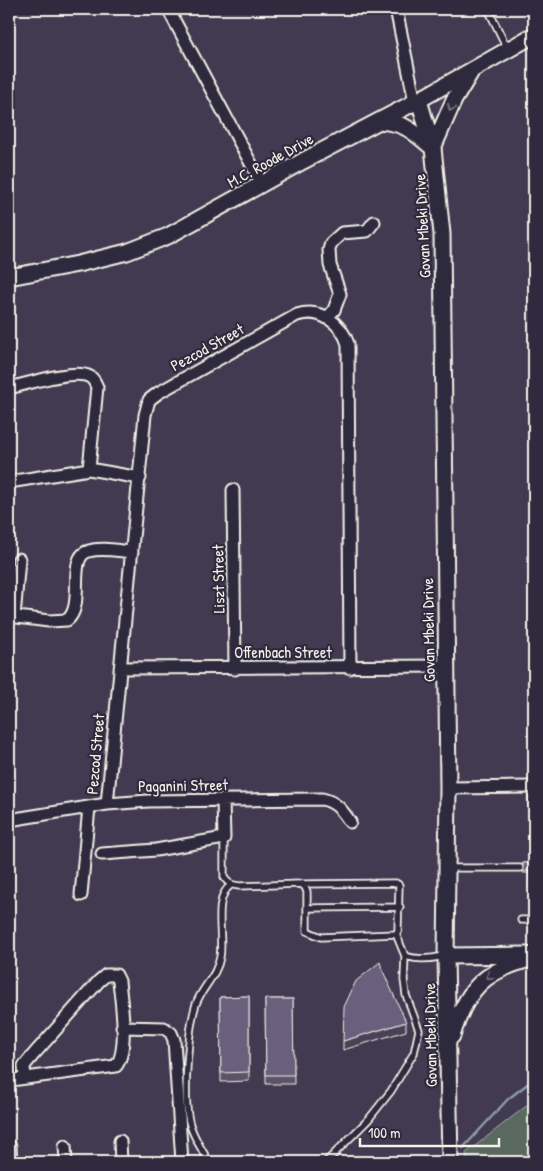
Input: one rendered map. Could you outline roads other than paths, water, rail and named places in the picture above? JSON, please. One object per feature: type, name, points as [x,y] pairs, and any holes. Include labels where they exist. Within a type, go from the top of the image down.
[{"type":"street","points":[[168,9],[262,184]]},
{"type":"street","points":[[396,9],[417,101]]},
{"type":"street","name":"M.C. Roode Drive","points":[[9,277],[78,264],[147,245],[192,224],[534,35]]},
{"type":"street","points":[[379,121],[397,123],[404,126],[434,148],[454,100],[472,70]]},
{"type":"street","name":"Govan Mbeki Drive","points":[[417,101],[434,148],[442,244],[448,788],[446,956],[450,1162]]},
{"type":"street","points":[[350,668],[348,344],[342,330],[327,318],[334,310],[340,294],[330,265],[329,250],[331,243],[342,233],[367,231],[374,222]]},
{"type":"street","name":"Pezcod Street","points":[[107,804],[147,405],[152,397],[297,315],[314,312],[327,318]]},
{"type":"street","points":[[9,388],[76,374],[90,377],[94,380],[97,387],[89,469]]},
{"type":"street","points":[[9,482],[89,469],[140,478]]},
{"type":"street","name":"Liszt Street","points":[[233,490],[235,669]]},
{"type":"street","points":[[19,559],[11,617],[49,621],[67,620],[74,613],[78,562],[84,552],[91,550],[132,552]]},
{"type":"street","name":"Offenbach Street","points":[[120,668],[235,669],[446,666]]},
{"type":"street","points":[[448,788],[534,787]]},
{"type":"street","name":"Paganini Street","points":[[9,820],[107,804],[322,799],[331,801],[340,807],[350,822]]},
{"type":"street","points":[[102,854],[156,850],[224,838],[224,801]]},
{"type":"street","points":[[81,895],[89,807]]},
{"type":"street","points":[[446,956],[534,957]]},
{"type":"street","points":[[448,1046],[459,1014],[477,985],[488,976],[504,968],[534,957]]},
{"type":"street","points":[[11,1080],[116,1066],[121,1057],[122,1027],[119,981],[116,975],[106,975],[98,980],[24,1066],[25,1078]]},
{"type":"street","points":[[122,1027],[164,1028],[171,1033],[174,1040],[182,1162]]},
{"type":"street","points":[[120,1140],[121,1162]]},
{"type":"street","points":[[10,1146],[10,1162]]},
{"type":"street","points":[[65,1146],[66,1162]]},
{"type":"lane","points":[[488,9],[508,50]]},
{"type":"lane","points":[[224,838],[224,877],[231,885],[396,883],[399,885],[400,908],[398,931],[396,934],[405,956],[404,980],[406,995],[419,1030],[414,1053],[391,1092],[374,1113],[326,1162]]},
{"type":"lane","points":[[447,868],[520,868]]},
{"type":"lane","points":[[302,884],[307,892],[307,931],[313,935],[396,934]]},
{"type":"lane","points":[[209,1162],[188,1120],[188,1068],[191,1031],[196,1005],[201,994],[212,979],[220,960],[222,898],[226,888],[231,885]]},
{"type":"lane","points":[[307,908],[400,908]]},
{"type":"lane","points":[[521,920],[534,920]]},
{"type":"lane","points":[[405,956],[431,959],[446,956]]},
{"type":"waterway","points":[[463,1148],[508,1099],[534,1079]]}]
